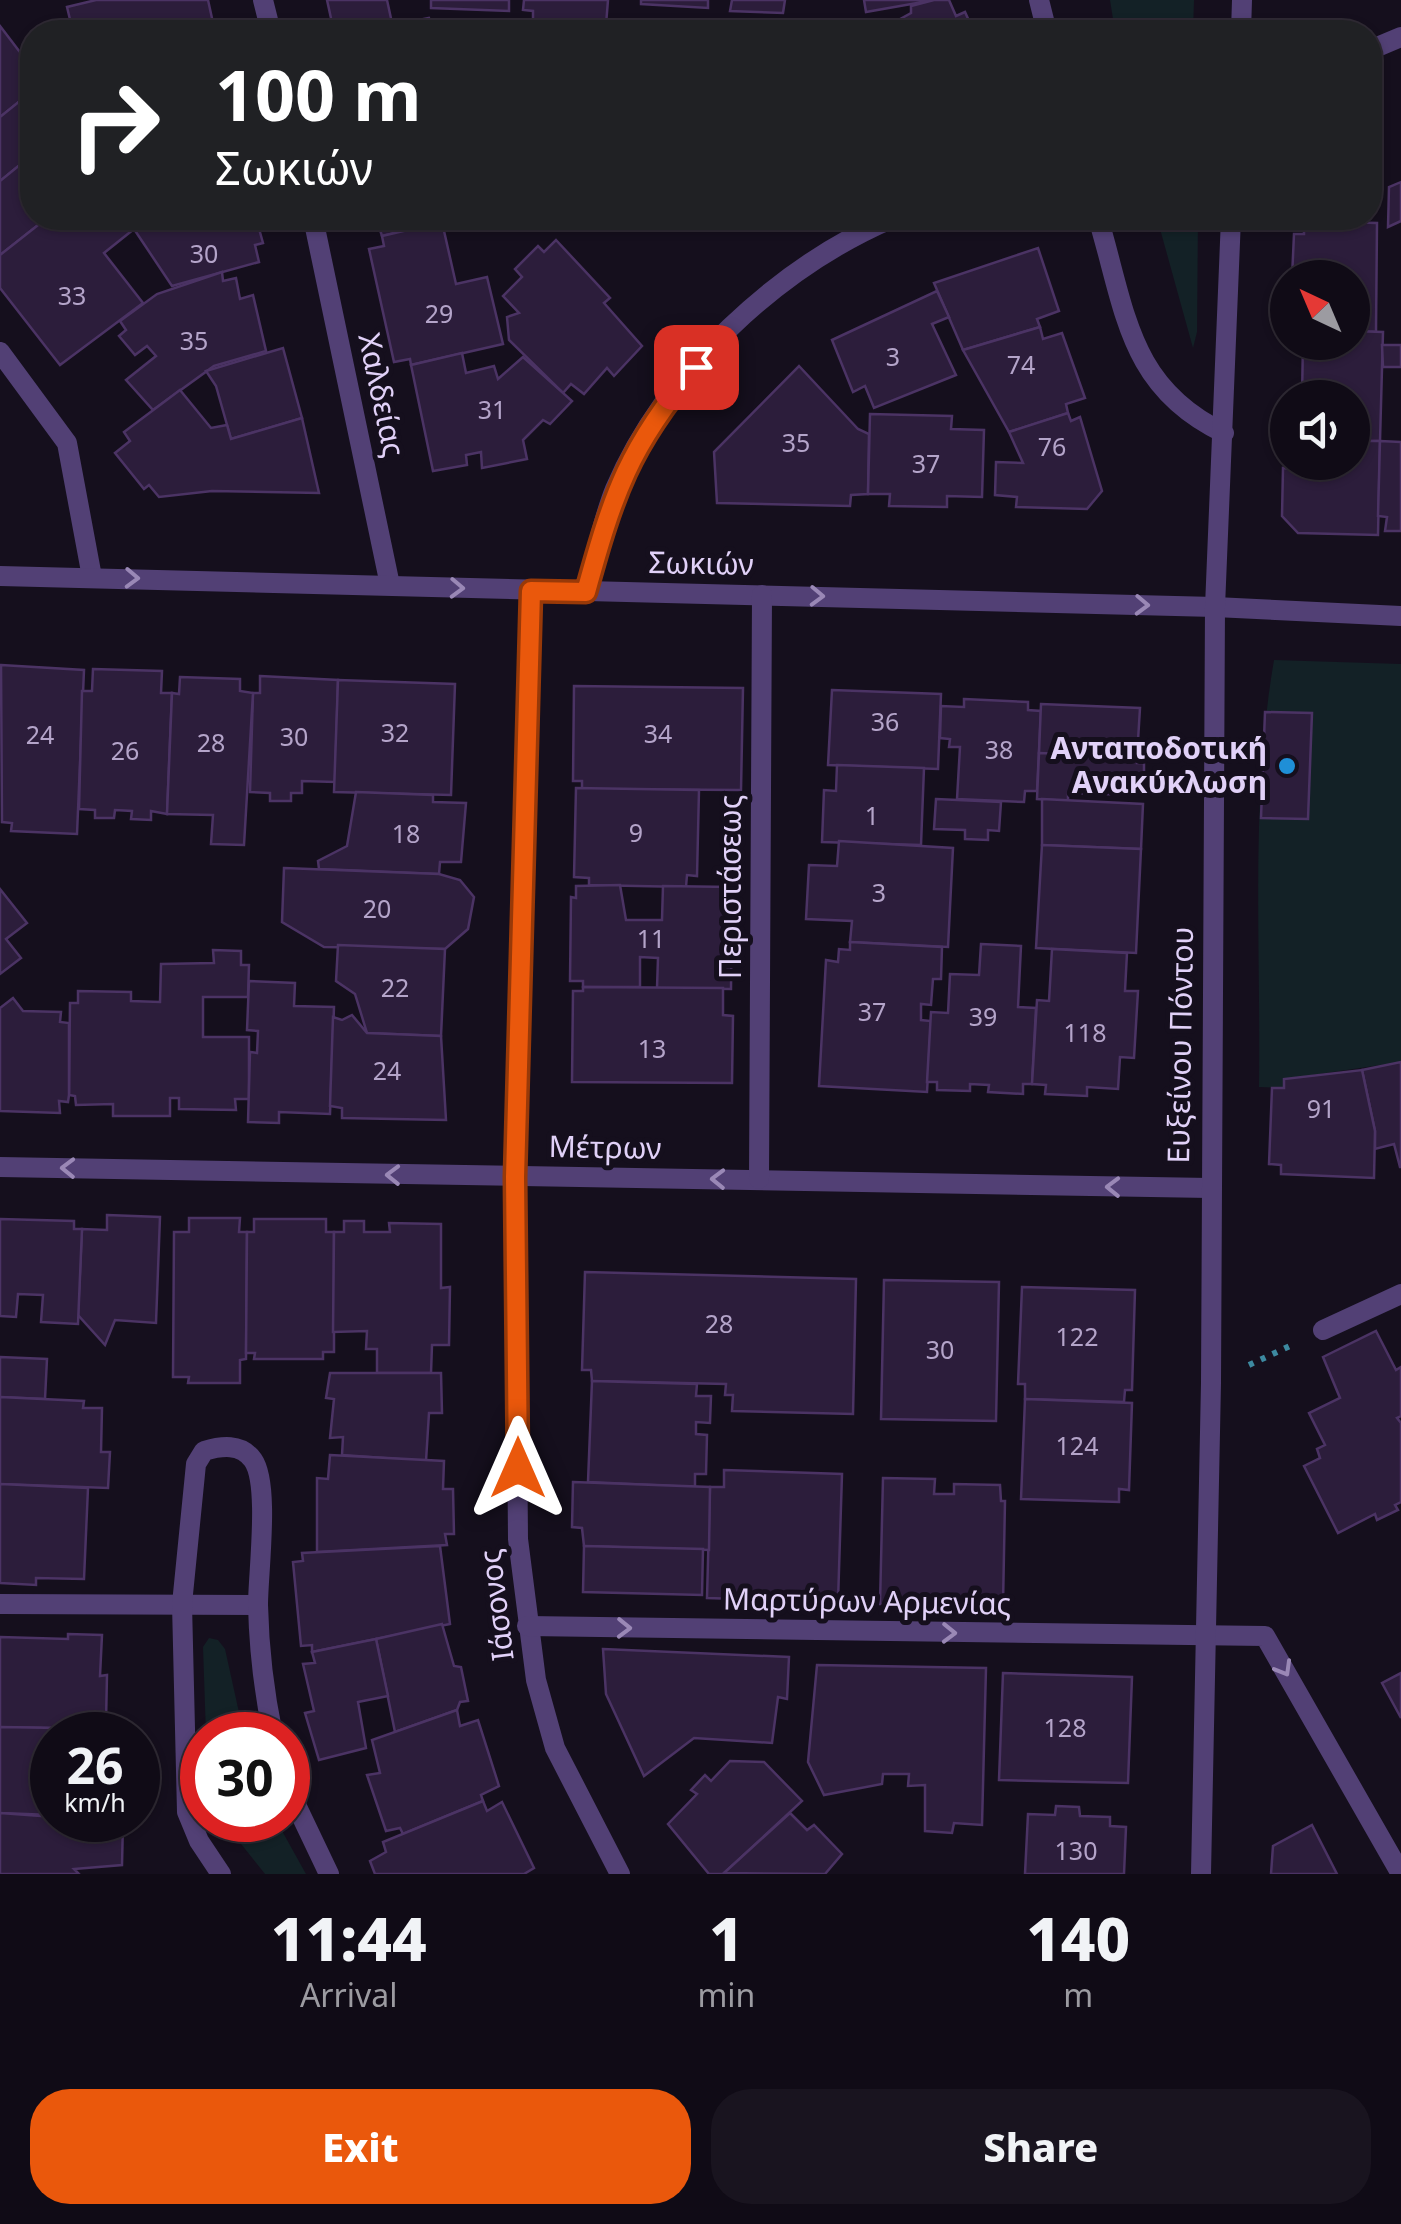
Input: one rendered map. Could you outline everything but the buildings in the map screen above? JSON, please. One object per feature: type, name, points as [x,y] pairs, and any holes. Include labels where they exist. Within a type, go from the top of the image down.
[{"type":"street","name":"Χαλδείας","points":[[316,230],[390,586]]},
{"type":"street","points":[[586,592],[614,490],[654,416],[716,342],[794,276],[865,230]]},
{"type":"street","points":[[1102,230],[1138,352],[1158,387],[1187,415],[1224,433]]},
{"type":"street","name":"Ευξείνου Πόντου","points":[[1201,1874],[1212,1383],[1215,607],[1231,230]]},
{"type":"street","points":[[0,352],[68,443],[92,577]]},
{"type":"street","name":"Σωκιών","points":[[0,576],[1215,607],[1401,616]]},
{"type":"street","name":"Ιάσονος","points":[[531,591],[515,1177],[518,1539],[536,1680],[556,1748],[620,1874]]},
{"type":"street","name":"Περιστάσεως","points":[[760,1180],[762,595]]},
{"type":"street","name":"Μέτρων","points":[[0,1167],[1210,1188]]},
{"type":"street","points":[[1322,1330],[1401,1294]]},
{"type":"street","points":[[220,1874],[198,1842],[187,1812],[182,1604],[196,1464],[204,1451],[218,1447],[240,1448],[254,1461],[260,1486],[258,1605],[268,1712]]},
{"type":"street","points":[[0,1604],[258,1605]]},
{"type":"street","name":"Μαρτύρων Αρμενίας","points":[[527,1626],[1265,1636],[1401,1874]]},
{"type":"street","points":[[310,1834],[329,1874]]},
{"type":"path","points":[[1212,1383],[1322,1330]]},
{"type":"shaded area","points":[[1110,0],[1194,0],[1193,20],[1113,20]]},
{"type":"shaded area","points":[[1160,230],[1198,230],[1197,332],[1193,348]]},
{"type":"shaded area","points":[[1274,660],[1401,664],[1401,1062],[1285,1079],[1284,1088],[1259,1087],[1259,819]]},
{"type":"shaded area","points":[[209,1638],[218,1640],[225,1649],[239,1712],[205,1712],[203,1647]]},
{"type":"shaded area","points":[[240,1842],[288,1842],[306,1874],[265,1874]]},
{"type":"place","name":"Ανταποδοτική Ανακύκλωση","points":[[1287,766]]},
{"type":"route","points":[[518,1468],[515,1177],[531,591],[586,592],[614,490],[654,416],[696,367]]}]
